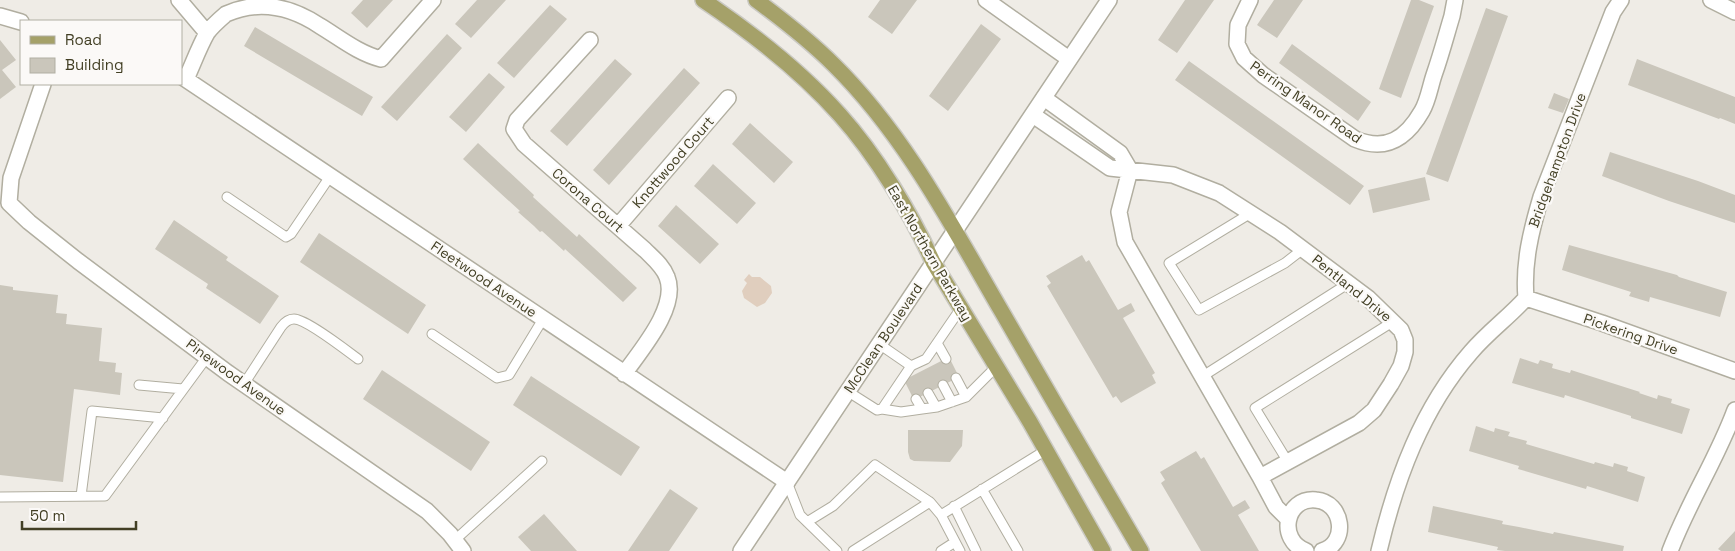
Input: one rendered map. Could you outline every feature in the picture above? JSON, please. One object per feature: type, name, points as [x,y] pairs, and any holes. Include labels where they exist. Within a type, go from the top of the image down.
[{"type":"main road","name":"East Northern Parkway","points":[[703,0],[754,35],[808,82],[840,115],[872,155],[921,235],[933,262],[997,366],[1103,551]]},
{"type":"main road","points":[[756,0],[792,26],[818,49],[871,105],[902,147],[954,230],[1140,551]]},
{"type":"street","points":[[179,0],[207,34]]},
{"type":"street","points":[[184,77],[207,34],[222,17],[247,1],[277,3],[292,9],[363,53],[381,58],[433,0]]},
{"type":"street","points":[[986,0],[1069,59]]},
{"type":"street","name":"McClean Boulevard","points":[[741,551],[1109,0]]},
{"type":"street","name":"Perring Manor Road","points":[[1250,0],[1238,25],[1237,44],[1244,58],[1262,75],[1356,139],[1367,144],[1379,145],[1400,137],[1411,126],[1422,110],[1455,0]]},
{"type":"street","name":"Bridgehampton Drive","points":[[1526,298],[1524,279],[1526,255],[1532,225],[1612,12],[1620,0]]},
{"type":"street","points":[[1711,0],[1735,12]]},
{"type":"street","points":[[0,16],[20,22]]},
{"type":"street","name":"Corona Court","points":[[590,40],[517,120],[514,129],[524,144],[656,260],[667,277],[670,288],[664,312],[624,374]]},
{"type":"street","name":"Fleetwood Avenue","points":[[184,77],[543,320],[787,482]]},
{"type":"street","name":"Pinewood Avenue","points":[[44,85],[11,178],[9,203],[57,244],[207,357],[427,511],[459,546]]},
{"type":"street","name":"Knottwood Court","points":[[618,226],[728,98]]},
{"type":"street","points":[[1044,98],[1120,153],[1130,170],[1119,212],[1125,242],[1276,507],[1288,519]]},
{"type":"street","name":"Pentland Drive","points":[[1033,115],[1110,168],[1173,175],[1219,193],[1280,232],[1368,298],[1401,330],[1405,340],[1405,352],[1401,366],[1380,402],[1359,423],[1260,477]]},
{"type":"street","points":[[1379,551],[1401,477],[1416,436],[1435,402],[1470,353],[1489,332],[1513,313],[1526,298]]},
{"type":"street","name":"Pickering Drive","points":[[1526,298],[1735,371]]},
{"type":"street","points":[[1670,551],[1678,529],[1716,456],[1735,410]]},
{"type":"street","points":[[1306,551],[1294,544],[1289,536],[1288,519],[1298,505],[1314,499],[1323,501],[1331,506],[1337,512],[1340,521],[1338,538],[1333,545],[1322,551]]},
{"type":"lane","points":[[227,197],[286,237],[331,175]]},
{"type":"lane","points":[[1251,214],[1169,263],[1199,310],[1285,263],[1302,249]]},
{"type":"lane","points":[[1203,376],[1349,284]]},
{"type":"lane","points":[[882,409],[906,377],[926,359],[962,308]]},
{"type":"lane","points":[[244,384],[281,327],[293,318],[304,322],[358,359]]},
{"type":"lane","points":[[432,334],[497,378],[509,375],[543,320]]},
{"type":"lane","points":[[1288,462],[1255,408],[1394,322]]},
{"type":"lane","points":[[937,343],[946,358]]},
{"type":"lane","points":[[879,344],[914,368]]},
{"type":"lane","points":[[928,356],[933,365]]},
{"type":"lane","points":[[0,497],[105,496],[207,357]]},
{"type":"lane","points":[[847,391],[877,410],[901,412],[936,407],[966,397],[997,366]]},
{"type":"lane","points":[[956,378],[966,397]]},
{"type":"lane","points":[[139,385],[183,389]]},
{"type":"lane","points":[[944,385],[952,402]]},
{"type":"lane","points":[[928,393],[936,407]]},
{"type":"lane","points":[[916,399],[922,409]]},
{"type":"lane","points":[[81,496],[92,411],[162,418]]},
{"type":"lane","points":[[941,515],[1046,450]]},
{"type":"lane","points":[[459,546],[542,461]]},
{"type":"lane","points":[[808,522],[833,506],[875,465],[930,502],[941,515],[960,551]]},
{"type":"lane","points":[[787,482],[800,515],[837,551]]},
{"type":"lane","points":[[982,489],[1018,551]]},
{"type":"lane","points":[[854,551],[930,502]]},
{"type":"lane","points":[[954,506],[976,551]]},
{"type":"lane","points":[[941,551],[955,542]]},
{"type":"shaded area","points":[[749,274],[752,277],[760,277],[771,286],[772,293],[765,303],[757,307],[744,298],[742,291],[747,283],[744,280]]},
{"type":"building","points":[[363,0],[393,0],[367,28],[351,13]]},
{"type":"building","points":[[477,0],[506,0],[471,38],[455,24]]},
{"type":"building","points":[[880,0],[917,0],[892,34],[868,17]]},
{"type":"building","points":[[1185,0],[1214,0],[1177,53],[1158,40]]},
{"type":"building","points":[[1274,0],[1303,0],[1277,38],[1257,25]]},
{"type":"building","points":[[1411,0],[1419,0],[1434,6],[1401,98],[1379,89]]},
{"type":"building","points":[[550,5],[567,19],[514,78],[497,63]]},
{"type":"building","points":[[1486,8],[1508,16],[1448,182],[1426,174]]},
{"type":"building","points":[[981,24],[1001,39],[948,111],[929,96]]},
{"type":"building","points":[[255,27],[373,97],[362,116],[244,46]]},
{"type":"building","points":[[447,34],[462,48],[397,121],[381,107]]},
{"type":"building","points":[[0,40],[16,60],[2,70],[16,87],[0,99]]},
{"type":"building","points":[[1292,44],[1371,102],[1358,121],[1279,63]]},
{"type":"building","points":[[615,59],[632,74],[567,146],[550,131]]},
{"type":"building","points":[[1637,59],[1735,97],[1735,124],[1628,85]]},
{"type":"building","points":[[1189,61],[1364,186],[1350,205],[1175,80]]},
{"type":"building","points":[[684,68],[700,83],[609,185],[593,170]]},
{"type":"building","points":[[489,73],[505,87],[466,132],[449,117]]},
{"type":"building","points":[[1554,93],[1569,99],[1563,113],[1548,108]]},
{"type":"building","points":[[750,123],[793,162],[774,183],[732,144]]},
{"type":"building","points":[[478,143],[534,195],[533,197],[577,237],[579,234],[637,288],[623,302],[565,249],[564,251],[542,231],[540,232],[463,159]]},
{"type":"building","points":[[1610,152],[1735,195],[1735,223],[1602,176]]},
{"type":"building","points":[[713,164],[756,203],[737,224],[694,186]]},
{"type":"building","points":[[1425,177],[1430,200],[1373,213],[1368,190]]},
{"type":"building","points":[[676,205],[719,244],[700,264],[658,226]]},
{"type":"building","points":[[174,220],[228,257],[226,260],[279,296],[260,324],[206,288],[208,284],[155,249]]},
{"type":"building","points":[[319,233],[426,305],[408,334],[300,262]]},
{"type":"building","points":[[1569,245],[1677,275],[1727,292],[1720,317],[1650,297],[1649,302],[1629,296],[1631,292],[1562,270]]},
{"type":"building","points":[[1082,255],[1086,262],[1089,260],[1118,310],[1131,303],[1135,311],[1123,318],[1155,373],[1152,375],[1156,383],[1121,403],[1116,396],[1113,398],[1047,286],[1051,283],[1046,276]]},
{"type":"building","points":[[0,285],[13,287],[13,290],[58,295],[56,313],[67,314],[66,324],[102,328],[99,361],[116,363],[115,372],[122,373],[120,395],[74,389],[63,482],[0,475]]},
{"type":"building","points":[[949,357],[959,377],[914,400],[904,380]]},
{"type":"building","points":[[1520,358],[1538,364],[1540,360],[1553,364],[1552,368],[1570,373],[1571,370],[1657,399],[1658,395],[1672,399],[1671,403],[1690,409],[1682,434],[1565,395],[1564,398],[1512,383]]},
{"type":"building","points":[[382,370],[490,442],[471,471],[363,399]]},
{"type":"building","points":[[531,376],[640,447],[621,476],[513,405]]},
{"type":"building","points":[[1476,426],[1494,432],[1495,428],[1510,432],[1508,436],[1527,441],[1526,444],[1594,464],[1595,462],[1613,467],[1614,463],[1628,467],[1627,471],[1645,477],[1638,502],[1587,486],[1586,489],[1518,469],[1519,466],[1469,451]]},
{"type":"building","points":[[908,430],[963,430],[962,446],[950,462],[914,461],[910,459],[908,452]]},
{"type":"building","points":[[1196,451],[1201,459],[1204,457],[1233,507],[1245,500],[1250,508],[1238,515],[1259,551],[1201,551],[1161,483],[1165,480],[1160,472]]},
{"type":"building","points":[[670,489],[698,508],[669,551],[628,551]]},
{"type":"building","points":[[1433,506],[1503,521],[1502,524],[1624,546],[1623,551],[1497,550],[1498,547],[1428,532]]},
{"type":"building","points":[[544,514],[577,551],[531,551],[518,537]]},
{"type":"building","points":[[1735,531],[1735,551],[1721,551],[1718,549]]}]
